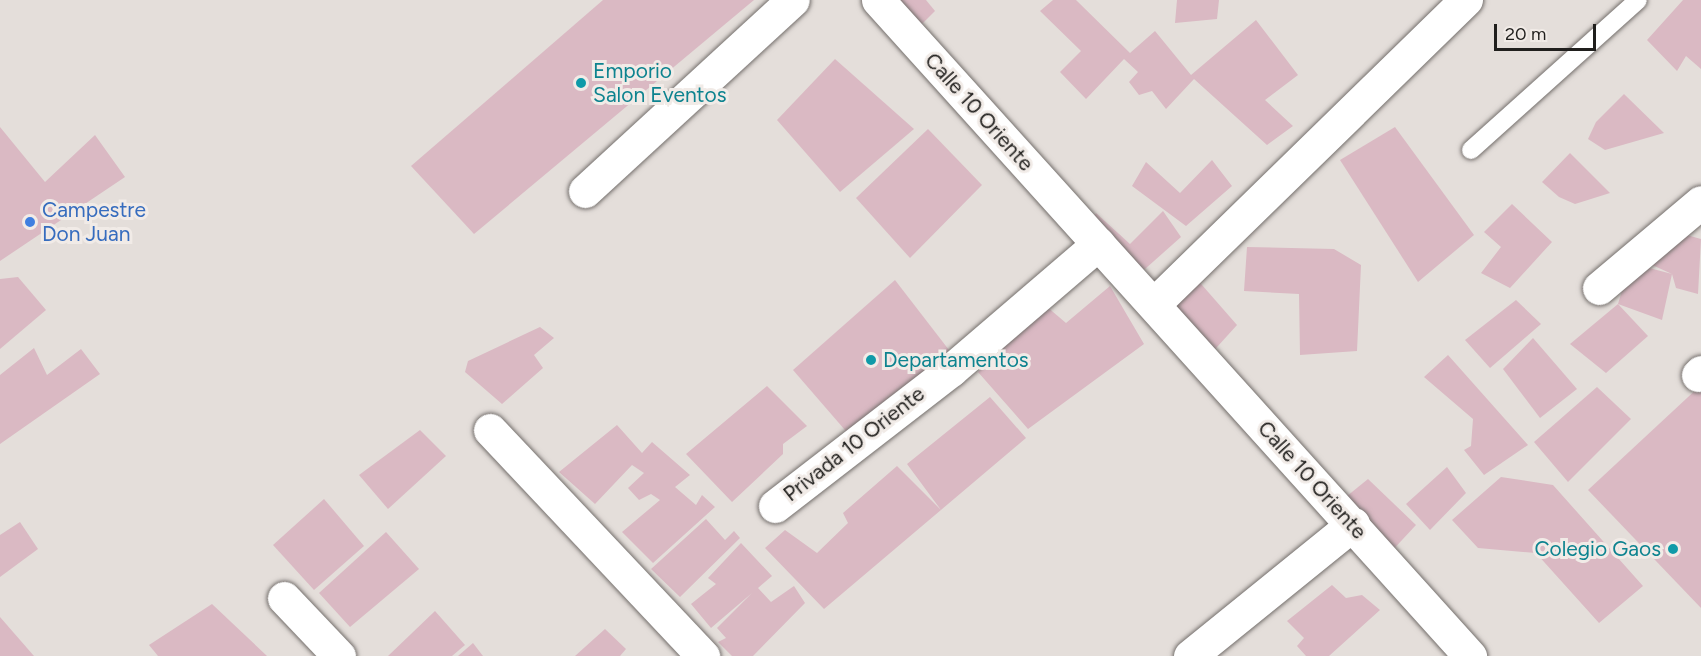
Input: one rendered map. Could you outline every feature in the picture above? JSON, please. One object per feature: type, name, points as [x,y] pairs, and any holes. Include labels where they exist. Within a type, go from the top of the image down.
[{"type":"street","points":[[585,191],[793,0]]},
{"type":"street","name":"Calle 10 Oriente","points":[[878,0],[1470,656]]},
{"type":"street","points":[[1154,304],[1466,0]]},
{"type":"street","points":[[1599,288],[1701,202]]},
{"type":"street","name":"Privada 10 Oriente","points":[[775,506],[951,369],[1098,244]]},
{"type":"street","points":[[490,430],[703,656]]},
{"type":"street","points":[[1190,656],[1353,524]]},
{"type":"street","points":[[284,598],[339,656]]},
{"type":"lane","points":[[1471,150],[1638,0]]},
{"type":"building","name":"Emporio Salon Eventos","points":[[603,0],[754,0],[474,234],[411,166]]},
{"type":"building","points":[[878,0],[926,0],[935,11],[910,36]]},
{"type":"building","points":[[1053,0],[1076,0],[1130,53],[1155,31],[1191,75],[1256,20],[1298,75],[1265,100],[1293,126],[1267,145],[1194,79],[1166,109],[1152,91],[1139,95],[1129,82],[1138,72],[1124,59],[1086,99],[1060,72],[1081,51],[1040,11]]},
{"type":"building","points":[[1177,0],[1219,0],[1217,19],[1175,23]]},
{"type":"building","points":[[1683,0],[1701,0],[1701,69],[1686,56],[1677,71],[1647,40]]},
{"type":"building","points":[[835,59],[914,129],[840,192],[777,120]]},
{"type":"building","points":[[1624,94],[1664,133],[1605,150],[1588,139],[1596,122]]},
{"type":"building","name":"Campestre Don Juan","points":[[0,127],[45,182],[95,135],[125,177],[0,261]]},
{"type":"building","points":[[1395,127],[1474,235],[1418,282],[1340,160]]},
{"type":"building","points":[[928,129],[982,185],[910,258],[856,198]]},
{"type":"building","points":[[1570,153],[1610,193],[1575,204],[1559,197],[1542,182]]},
{"type":"building","points":[[1212,160],[1232,186],[1186,226],[1132,186],[1146,162],[1180,193]]},
{"type":"building","points":[[1512,204],[1552,242],[1510,288],[1481,273],[1501,247],[1484,232]]},
{"type":"building","points":[[1163,211],[1181,237],[1136,277],[1082,236],[1096,213],[1130,244]]},
{"type":"building","points":[[1658,227],[1701,239],[1698,294],[1676,288],[1672,274],[1650,264]]},
{"type":"building","points":[[1247,247],[1334,249],[1361,265],[1357,351],[1300,355],[1299,294],[1244,291]]},
{"type":"building","points":[[1619,260],[1672,274],[1662,320],[1618,304],[1624,284]]},
{"type":"building","points":[[18,277],[46,310],[0,349],[0,279]]},
{"type":"building","points":[[1195,277],[1237,325],[1208,357],[1162,313]]},
{"type":"building","name":"Departamentos","points":[[895,280],[949,350],[851,437],[793,370]]},
{"type":"building","points":[[1110,286],[1144,344],[1028,429],[978,372],[1046,306],[1066,323]]},
{"type":"building","points":[[1516,300],[1541,324],[1490,368],[1465,340]]},
{"type":"building","points":[[1618,304],[1648,336],[1606,373],[1570,344]]},
{"type":"building","points":[[540,327],[554,338],[534,355],[543,368],[502,404],[465,372],[468,361]]},
{"type":"building","points":[[1533,338],[1577,389],[1540,418],[1503,369]]},
{"type":"building","points":[[34,348],[47,375],[81,349],[100,374],[0,444],[0,375]]},
{"type":"building","points":[[1448,355],[1528,445],[1484,475],[1464,450],[1471,446],[1473,419],[1424,377]]},
{"type":"building","name":"Colegio Gaos","points":[[1701,385],[1701,608],[1588,490]]},
{"type":"building","points":[[767,386],[807,426],[783,444],[783,454],[732,502],[686,454]]},
{"type":"building","points":[[1597,387],[1631,419],[1568,482],[1534,442]]},
{"type":"building","points":[[990,397],[1026,438],[941,510],[907,464]]},
{"type":"building","points":[[617,425],[642,453],[652,442],[690,475],[675,487],[696,505],[702,495],[715,507],[653,563],[622,532],[660,500],[651,494],[639,500],[628,488],[644,473],[632,465],[595,504],[559,472]]},
{"type":"building","points":[[420,430],[446,456],[388,509],[359,475]]},
{"type":"building","points":[[897,466],[941,510],[824,609],[765,548],[785,530],[817,553],[848,523],[843,513]]},
{"type":"building","points":[[1447,467],[1466,493],[1430,530],[1406,504]]},
{"type":"building","points":[[1501,477],[1553,485],[1643,586],[1599,623],[1536,553],[1478,548],[1452,520]]},
{"type":"building","points":[[1368,479],[1416,525],[1389,554],[1336,505]]},
{"type":"building","points":[[324,499],[364,546],[314,590],[273,545]]},
{"type":"building","points":[[706,519],[725,540],[734,531],[740,538],[680,597],[651,569]]},
{"type":"building","points":[[20,522],[38,549],[0,577],[0,535]]},
{"type":"building","points":[[386,532],[419,569],[350,627],[319,593]]},
{"type":"building","points":[[741,543],[772,576],[758,588],[771,602],[794,586],[805,603],[753,656],[732,656],[718,642],[726,638],[717,628],[752,593],[711,628],[691,604],[716,584],[708,578]]},
{"type":"building","points":[[1332,585],[1346,598],[1362,595],[1380,610],[1329,656],[1306,656],[1297,646],[1304,638],[1287,621]]},
{"type":"building","points":[[212,604],[267,656],[158,656],[149,645]]},
{"type":"building","points":[[435,611],[465,645],[452,656],[388,656]]},
{"type":"building","points":[[0,617],[34,656],[0,656]]},
{"type":"building","points":[[605,629],[626,649],[620,656],[575,656]]},
{"type":"building","points":[[473,643],[483,656],[458,656]]},
{"type":"place","name":"Emporio Salon Eventos","points":[[581,83]]},
{"type":"place","name":"Campestre Don Juan","points":[[30,222]]},
{"type":"place","name":"Departamentos","points":[[871,360]]},
{"type":"place","name":"Colegio Gaos","points":[[1673,549]]}]
